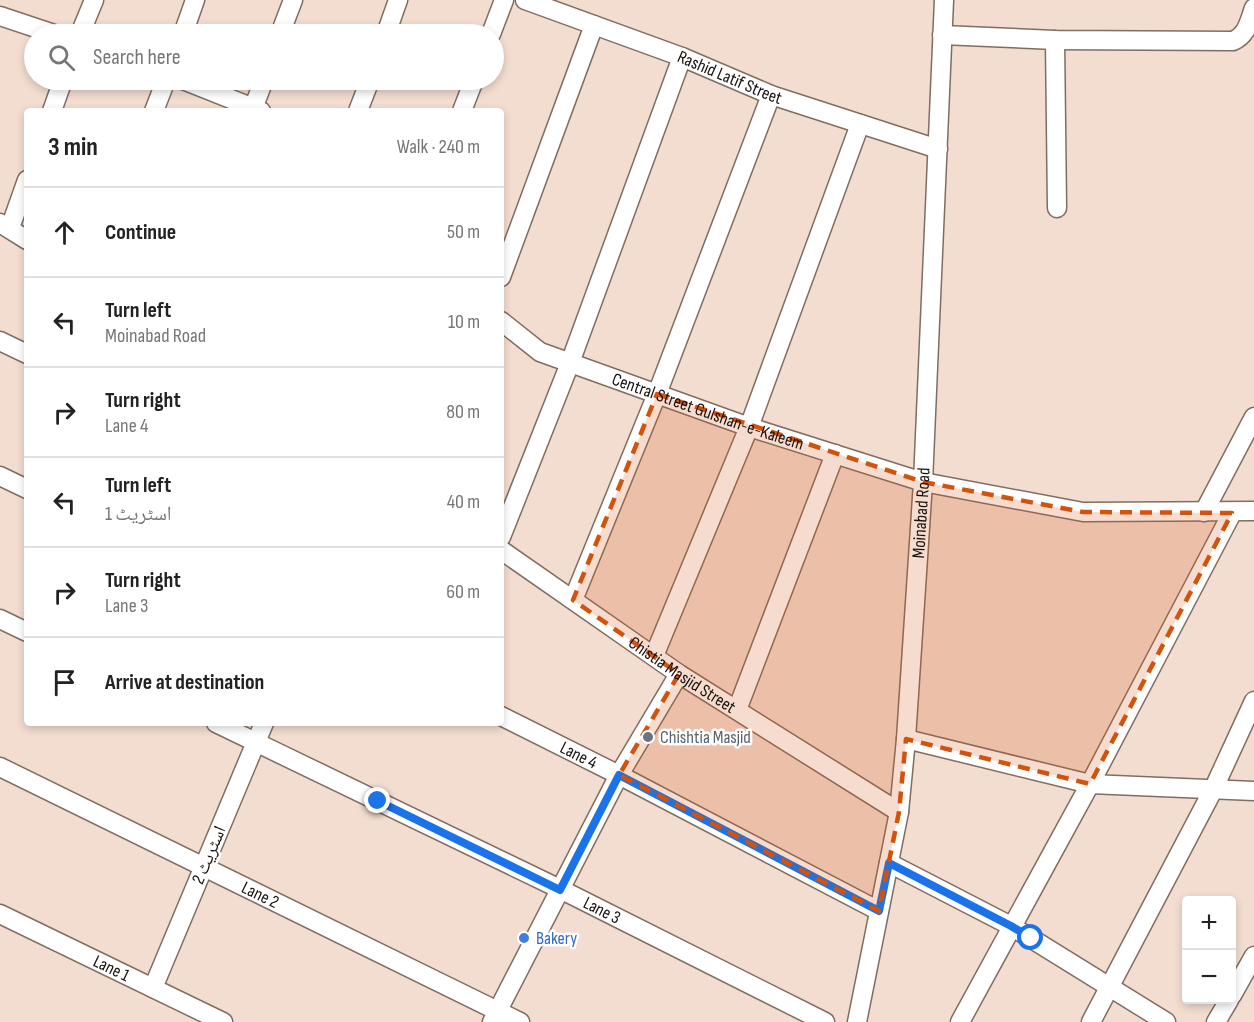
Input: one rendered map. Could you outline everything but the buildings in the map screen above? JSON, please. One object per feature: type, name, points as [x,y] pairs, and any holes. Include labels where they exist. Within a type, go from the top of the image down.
[{"type":"street","points":[[84,24],[94,0]]},
{"type":"street","points":[[187,24],[195,0]]},
{"type":"street","points":[[284,24],[293,0]]},
{"type":"street","points":[[390,24],[398,0]]},
{"type":"street","points":[[495,24],[504,0]]},
{"type":"street","name":"Rashid Latif Street","points":[[525,0],[682,57],[771,94],[938,149]]},
{"type":"street","name":"Moinabad Road","points":[[858,1022],[899,812],[906,740],[923,482],[944,0]]},
{"type":"street","points":[[942,35],[1055,40],[1233,41],[1241,38],[1246,31],[1254,8]]},
{"type":"street","points":[[0,16],[24,24]]},
{"type":"street","points":[[504,269],[594,25]]},
{"type":"street","points":[[1055,40],[1057,208]]},
{"type":"street","points":[[504,529],[570,363],[682,57]]},
{"type":"street","points":[[53,108],[59,90]]},
{"type":"street","points":[[155,108],[162,90]]},
{"type":"street","points":[[207,90],[251,108]]},
{"type":"street","points":[[257,108],[261,90]]},
{"type":"street","points":[[359,108],[366,90]]},
{"type":"street","points":[[463,108],[470,90]]},
{"type":"street","points":[[573,600],[657,394],[771,94]]},
{"type":"street","points":[[654,656],[749,427],[860,124]]},
{"type":"street","points":[[24,186],[5,226],[24,238]]},
{"type":"street","name":"Central Street Gulshan-e-Kaleem","points":[[504,323],[540,352],[749,427],[923,482],[1083,512],[1232,513],[1254,511]]},
{"type":"street","points":[[0,341],[24,353]]},
{"type":"street","points":[[1204,512],[1254,417]]},
{"type":"street","points":[[737,710],[835,454]]},
{"type":"street","points":[[0,476],[24,488]]},
{"type":"street","points":[[960,1022],[1090,784],[1232,513]]},
{"type":"street","name":"Chistia Masjid Street","points":[[504,552],[679,674],[899,812]]},
{"type":"street","points":[[0,619],[24,631]]},
{"type":"street","points":[[494,1016],[619,775],[679,674]]},
{"type":"street","points":[[1091,1022],[1213,790],[1254,701]]},
{"type":"street","name":"Lane 4","points":[[504,718],[879,911]]},
{"type":"street","name":"Lane 3","points":[[222,726],[825,1022]]},
{"type":"street","name":"اسٹریٹ 2","points":[[153,987],[263,726]]},
{"type":"street","points":[[906,740],[1090,784],[1254,791]]},
{"type":"street","name":"Lane 2","points":[[0,767],[204,867],[494,1016],[520,1022]]},
{"type":"street","points":[[889,863],[1011,926],[1166,1022]]},
{"type":"street","name":"Lane 1","points":[[0,914],[223,1022]]},
{"type":"street","points":[[1236,989],[1254,956]]},
{"type":"street","points":[[1216,1022],[1226,1004]]},
{"type":"highlighted area","points":[[657,394],[923,482],[1083,512],[1232,513],[1090,784],[906,739],[899,812],[879,911],[619,775],[679,674],[573,600]]},
{"type":"place","name":"Chishtia Masjid","points":[[648,737]]},
{"type":"place","name":"Bakery","points":[[524,938]]},
{"type":"route","points":[[378,801],[560,890],[619,775],[879,911],[889,863],[1031,938]]}]
